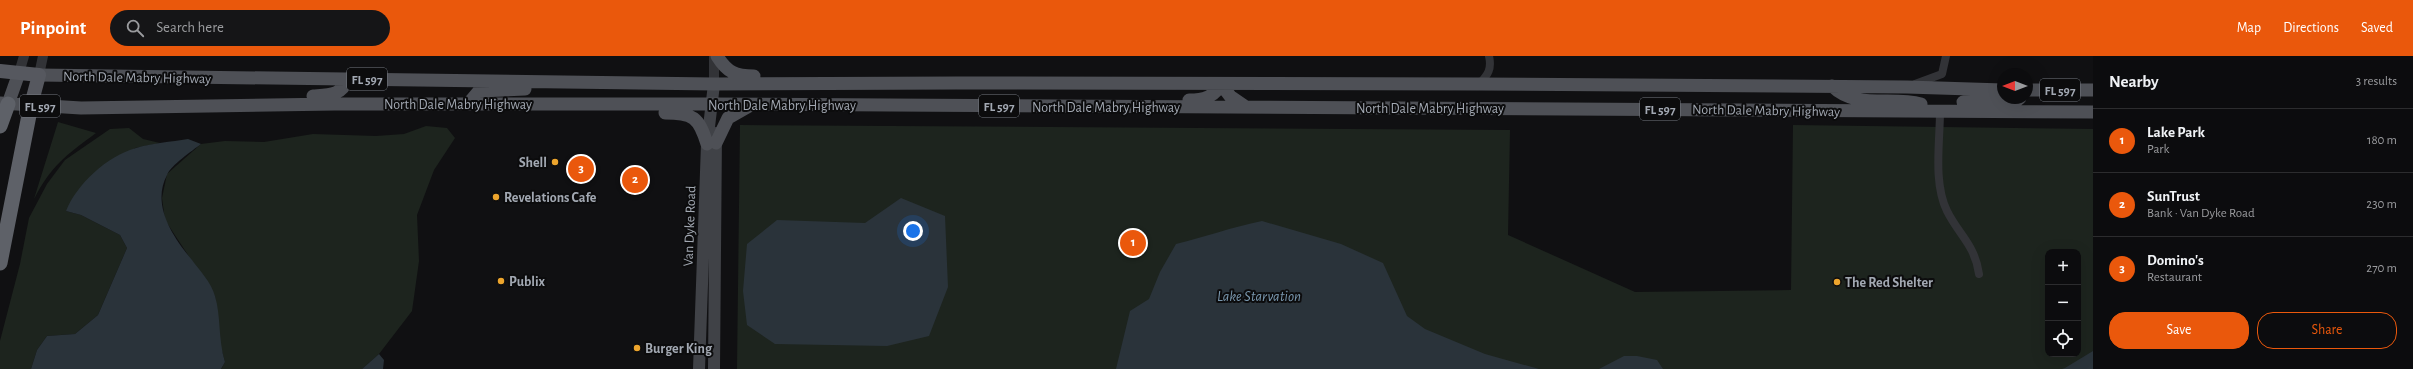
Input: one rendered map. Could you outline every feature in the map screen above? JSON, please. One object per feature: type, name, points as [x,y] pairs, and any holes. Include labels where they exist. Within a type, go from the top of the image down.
[{"type":"highway","name":"North Dale Mabry Highway","points":[[0,71],[39,75]]},
{"type":"highway","points":[[0,263],[31,105],[39,75]]},
{"type":"highway","points":[[0,126],[4,103]]},
{"type":"main road","points":[[717,56],[727,71],[743,76],[1108,76],[1189,78],[1215,84],[1246,107]]},
{"type":"main road","points":[[4,103],[19,73]]},
{"type":"main road","name":"North Dale Mabry Highway","points":[[39,75],[714,84],[957,82],[1479,84],[1832,86],[1997,90]]},
{"type":"main road","points":[[167,106],[184,100],[330,95],[343,88],[347,79]]},
{"type":"main road","points":[[468,104],[479,91],[580,88],[596,82]]},
{"type":"main road","name":"Van Dyke Road","points":[[699,369],[714,84]]},
{"type":"main road","points":[[1071,107],[1091,99],[1198,100],[1216,92],[1215,84]]},
{"type":"main road","points":[[1832,86],[1840,94],[1853,100],[1914,102],[1940,111],[1959,102],[1997,102]]},
{"type":"main road","name":"FL 597","points":[[2033,90],[2093,90]]},
{"type":"main road","name":"North Dale Mabry Highway","points":[[4,103],[81,108],[468,104],[713,104],[2093,112]]},
{"type":"main road","points":[[512,104],[571,112],[688,114],[702,127],[711,143],[728,118],[751,105]]},
{"type":"main road","name":"Van Dyke Road","points":[[711,143],[714,369]]},
{"type":"street","points":[[19,73],[24,56]]},
{"type":"street","points":[[39,75],[43,56]]},
{"type":"street","name":"Van Dyke Road","points":[[714,56],[714,84]]},
{"type":"street","points":[[1479,84],[1488,75],[1491,65],[1489,56]]},
{"type":"street","points":[[1907,87],[1942,74],[1946,56]]},
{"type":"street","points":[[1940,111],[1940,189],[1947,211],[1977,258],[1978,274]]},
{"type":"shaded area","points":[[58,122],[96,133],[76,148],[53,169],[34,199]]},
{"type":"shaded area","points":[[740,125],[1510,130],[1508,235],[1635,292],[1791,290],[1793,125],[2093,129],[2093,369],[737,369]]},
{"type":"shaded area","points":[[426,126],[447,128],[455,138],[434,170],[417,215],[419,261],[412,311],[379,354],[362,369],[221,369],[225,362],[220,344],[215,296],[165,220],[162,198],[167,174],[201,144],[225,141],[264,142],[313,134],[376,136],[404,134]]},
{"type":"shaded area","points":[[129,128],[143,139],[160,143],[135,148],[66,211],[81,215],[120,235],[127,248],[98,315],[75,334],[47,336],[37,350],[31,369],[0,369],[0,341],[20,264],[29,218],[47,184],[65,160],[110,129]]},
{"type":"water","points":[[188,139],[201,144],[182,158],[169,171],[163,186],[161,198],[166,220],[172,231],[211,286],[215,296],[221,345],[225,362],[221,369],[31,369],[37,350],[47,336],[75,334],[98,315],[127,248],[120,235],[81,215],[66,211],[71,201],[85,181],[114,157],[148,145]]},
{"type":"water","points":[[901,198],[945,216],[948,287],[929,336],[887,346],[775,344],[747,325],[743,291],[747,244],[777,220],[865,223]]},
{"type":"water","name":"Lake Starvation","points":[[1262,221],[1341,244],[1383,263],[1407,316],[1425,329],[1485,354],[1539,369],[1116,369],[1130,311],[1149,299],[1160,272],[1176,244]]},
{"type":"water","points":[[2093,351],[2093,369],[2062,369],[2065,368]]},
{"type":"water","points":[[379,354],[384,360],[383,369],[362,369]]},
{"type":"water","points":[[1624,356],[1637,356],[1657,360],[1663,369],[1599,369]]},
{"type":"place","name":"Shell","points":[[555,162]]},
{"type":"place","name":"Domino's","points":[[581,169]]},
{"type":"place","name":"SunTrust","points":[[635,180]]},
{"type":"place","name":"Revelations Cafe","points":[[496,197]]},
{"type":"place","name":"Lake Park","points":[[1133,243]]},
{"type":"place","name":"Publix","points":[[501,281]]},
{"type":"place","name":"The Red Shelter","points":[[1837,282]]},
{"type":"place","name":"Burger King","points":[[637,348]]}]
